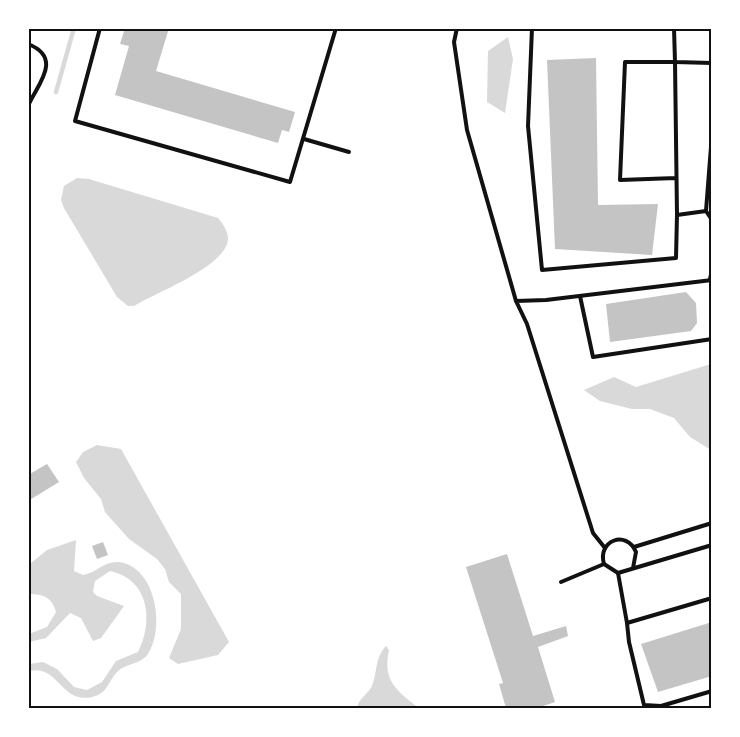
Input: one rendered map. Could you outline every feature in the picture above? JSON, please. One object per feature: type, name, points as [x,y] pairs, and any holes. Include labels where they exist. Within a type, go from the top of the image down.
[{"type":"lane","points":[[100,28],[75,121],[290,182],[336,28]]},
{"type":"lane","points":[[457,28],[454,42],[467,130],[516,301],[527,324],[593,533],[605,548],[604,564]]},
{"type":"lane","points":[[532,28],[528,126],[542,270],[676,258],[674,28]]},
{"type":"lane","points":[[28,44],[36,47],[44,57],[47,70],[43,82],[34,91],[28,106]]},
{"type":"lane","points":[[676,178],[620,180],[625,62],[711,63]]},
{"type":"lane","points":[[28,93],[34,91]]},
{"type":"lane","points":[[711,134],[706,211],[711,220]]},
{"type":"lane","points":[[304,139],[349,152]]},
{"type":"lane","points":[[677,215],[706,211]]},
{"type":"lane","points":[[516,301],[580,296],[711,279],[711,270]]},
{"type":"lane","points":[[580,296],[593,357],[711,339]]},
{"type":"lane","points":[[605,548],[619,539],[634,547],[711,523]]},
{"type":"lane","points":[[618,573],[711,545]]},
{"type":"lane","points":[[633,568],[637,558],[634,547]]},
{"type":"lane","points":[[604,564],[618,573],[629,642],[644,705],[661,706],[711,691]]},
{"type":"lane","points":[[561,582],[604,564]]},
{"type":"lane","points":[[627,623],[711,598]]},
{"type":"shaded area","points":[[508,37],[513,59],[505,113],[487,102],[488,51]]},
{"type":"shaded area","points":[[77,178],[89,179],[218,218],[228,236],[225,249],[216,259],[188,278],[134,306],[128,306],[117,297],[64,208],[61,200],[64,186]]},
{"type":"shaded area","points":[[711,364],[711,450],[690,437],[674,418],[650,409],[632,409],[600,401],[584,390],[614,377],[636,387]]},
{"type":"shaded area","points":[[97,445],[121,449],[229,642],[218,655],[178,664],[169,658],[181,629],[181,594],[169,582],[165,569],[157,559],[129,539],[105,512],[101,499],[84,478],[76,462],[83,452]]},
{"type":"shaded area","points":[[76,540],[74,571],[83,575],[112,562],[130,565],[140,573],[148,585],[154,599],[156,614],[153,642],[145,658],[117,672],[101,693],[81,698],[73,695],[47,674],[29,671],[29,664],[43,662],[57,669],[74,687],[87,690],[102,682],[116,661],[138,652],[146,627],[146,615],[145,603],[133,583],[110,571],[95,581],[93,592],[97,596],[124,606],[101,638],[93,641],[81,618],[70,613],[46,638],[29,642],[29,634],[47,627],[56,612],[46,597],[29,594],[30,564],[47,550]]},
{"type":"shaded area","points":[[386,646],[389,650],[388,670],[393,684],[419,708],[357,708],[371,688],[378,661]]},
{"type":"building","points":[[125,28],[169,28],[156,71],[295,112],[289,132],[282,130],[278,143],[115,95],[129,46],[120,44]]},
{"type":"building","points":[[596,58],[598,205],[658,204],[652,255],[555,249],[547,60]]},
{"type":"building","points":[[686,292],[696,303],[697,323],[691,331],[610,342],[606,304]]},
{"type":"building","points":[[47,464],[59,482],[28,501],[28,475]]},
{"type":"building","points":[[103,542],[108,555],[97,559],[92,546]]},
{"type":"building","points":[[507,554],[533,636],[566,626],[568,636],[538,647],[555,702],[537,708],[506,708],[499,684],[503,683],[466,567]]},
{"type":"building","points":[[712,622],[712,676],[658,692],[641,644]]},
{"type":"waterway","points":[[56,92],[74,28]]}]
